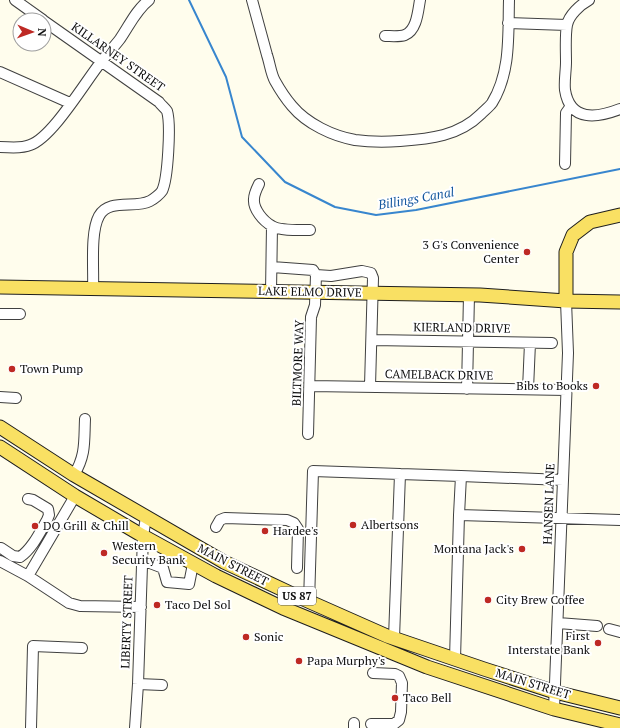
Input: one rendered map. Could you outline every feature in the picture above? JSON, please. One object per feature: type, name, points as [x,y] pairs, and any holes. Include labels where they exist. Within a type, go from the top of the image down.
[{"type":"main road","points":[[566,301],[566,252],[573,235],[590,222],[620,215]]},
{"type":"main road","name":"LAKE ELMO DRIVE","points":[[0,287],[469,295],[566,301],[620,302]]},
{"type":"main road","name":"MAIN STREET","points":[[0,427],[74,474],[224,562],[309,602],[394,638],[455,659],[555,692],[620,708]]},
{"type":"main road","name":"MAIN STREET","points":[[0,447],[75,496],[143,536],[193,564],[283,608],[427,667],[554,709],[620,725]]},
{"type":"street","name":"KILLARNEY STREET","points":[[15,0],[32,12]]},
{"type":"street","points":[[0,147],[21,147],[30,145],[39,141],[51,130],[101,61],[119,41],[142,5],[149,0]]},
{"type":"street","points":[[252,0],[274,80],[293,108],[306,119],[322,129],[354,140],[365,141],[404,141],[442,136],[461,129],[477,118],[491,105],[500,90],[508,56],[509,0]]},
{"type":"street","points":[[385,36],[403,36],[410,32],[414,26],[420,0]]},
{"type":"street","points":[[589,0],[577,9],[567,25],[565,88],[567,99],[576,111],[584,115],[592,116],[609,113],[620,109]]},
{"type":"street","points":[[508,23],[567,25]]},
{"type":"street","name":"KILLARNEY STREET","points":[[52,26],[159,102],[166,111],[168,123],[166,176],[161,191],[150,201],[140,204],[116,205],[107,208],[100,214],[96,224],[94,238],[94,289]]},
{"type":"street","points":[[0,72],[70,103]]},
{"type":"street","points":[[565,164],[566,113],[571,106]]},
{"type":"street","points":[[259,184],[254,198],[255,209],[272,226],[293,230],[310,230]]},
{"type":"street","points":[[271,292],[272,226]]},
{"type":"street","points":[[272,267],[312,270],[316,275],[331,276],[362,271],[371,273],[373,278],[373,294],[370,386]]},
{"type":"street","name":"BILTMORE WAY","points":[[308,434],[311,317],[315,306],[316,275]]},
{"type":"street","points":[[467,388],[469,295]]},
{"type":"street","name":"HANSEN LANE","points":[[554,709],[567,390],[568,353],[566,301]]},
{"type":"street","points":[[0,314],[20,314]]},
{"type":"street","name":"KIERLAND DRIVE","points":[[372,340],[552,343]]},
{"type":"street","points":[[528,389],[530,343]]},
{"type":"street","name":"CAMELBACK DRIVE","points":[[310,386],[567,390]]},
{"type":"street","points":[[0,397],[16,398]]},
{"type":"street","points":[[74,474],[80,464],[83,453],[84,419]]},
{"type":"street","points":[[309,602],[313,471],[563,480]]},
{"type":"street","points":[[394,638],[400,474]]},
{"type":"street","points":[[455,659],[460,476]]},
{"type":"street","points":[[28,576],[75,496]]},
{"type":"street","points":[[1,548],[13,556],[20,557],[25,554],[47,520],[49,515],[48,509],[34,500],[28,499]]},
{"type":"street","points":[[459,515],[620,520]]},
{"type":"street","name":"LIBERTY STREET","points":[[135,728],[143,536],[146,517]]},
{"type":"street","points":[[216,527],[220,520],[225,518],[287,520],[294,523],[298,529],[298,568]]},
{"type":"street","points":[[142,560],[162,568],[167,582],[189,584],[193,564]]},
{"type":"street","points":[[0,561],[28,576],[69,603],[80,606],[141,607]]},
{"type":"street","points":[[558,623],[597,626]]},
{"type":"street","points":[[609,629],[620,632]]},
{"type":"street","points":[[31,728],[33,646],[82,648]]},
{"type":"street","points":[[371,724],[394,724],[399,720],[401,712],[402,683],[399,676],[395,674],[373,673]]},
{"type":"street","points":[[138,684],[162,685]]},
{"type":"waterway","name":"Billings Canal","points":[[189,0],[226,77],[242,137],[285,182],[335,207],[376,215],[416,210],[620,169]]},
{"type":"place","name":"3 G's Convenience Center","points":[[527,252]]},
{"type":"place","name":"Town Pump","points":[[12,369]]},
{"type":"place","name":"Bibs to Books","points":[[596,386]]},
{"type":"place","name":"Albertsons","points":[[353,525]]},
{"type":"place","name":"DQ Grill & Chill","points":[[35,526]]},
{"type":"place","name":"Hardee's","points":[[265,531]]},
{"type":"place","name":"Montana Jack's","points":[[522,549]]},
{"type":"place","name":"Western Security Bank","points":[[104,553]]},
{"type":"place","name":"City Brew Coffee","points":[[488,600]]},
{"type":"place","name":"Taco Del Sol","points":[[157,605]]},
{"type":"place","name":"Sonic","points":[[246,637]]},
{"type":"place","name":"First Interstate Bank","points":[[598,643]]},
{"type":"place","name":"Papa Murphy's","points":[[299,661]]},
{"type":"place","name":"Taco Bell","points":[[395,698]]}]
